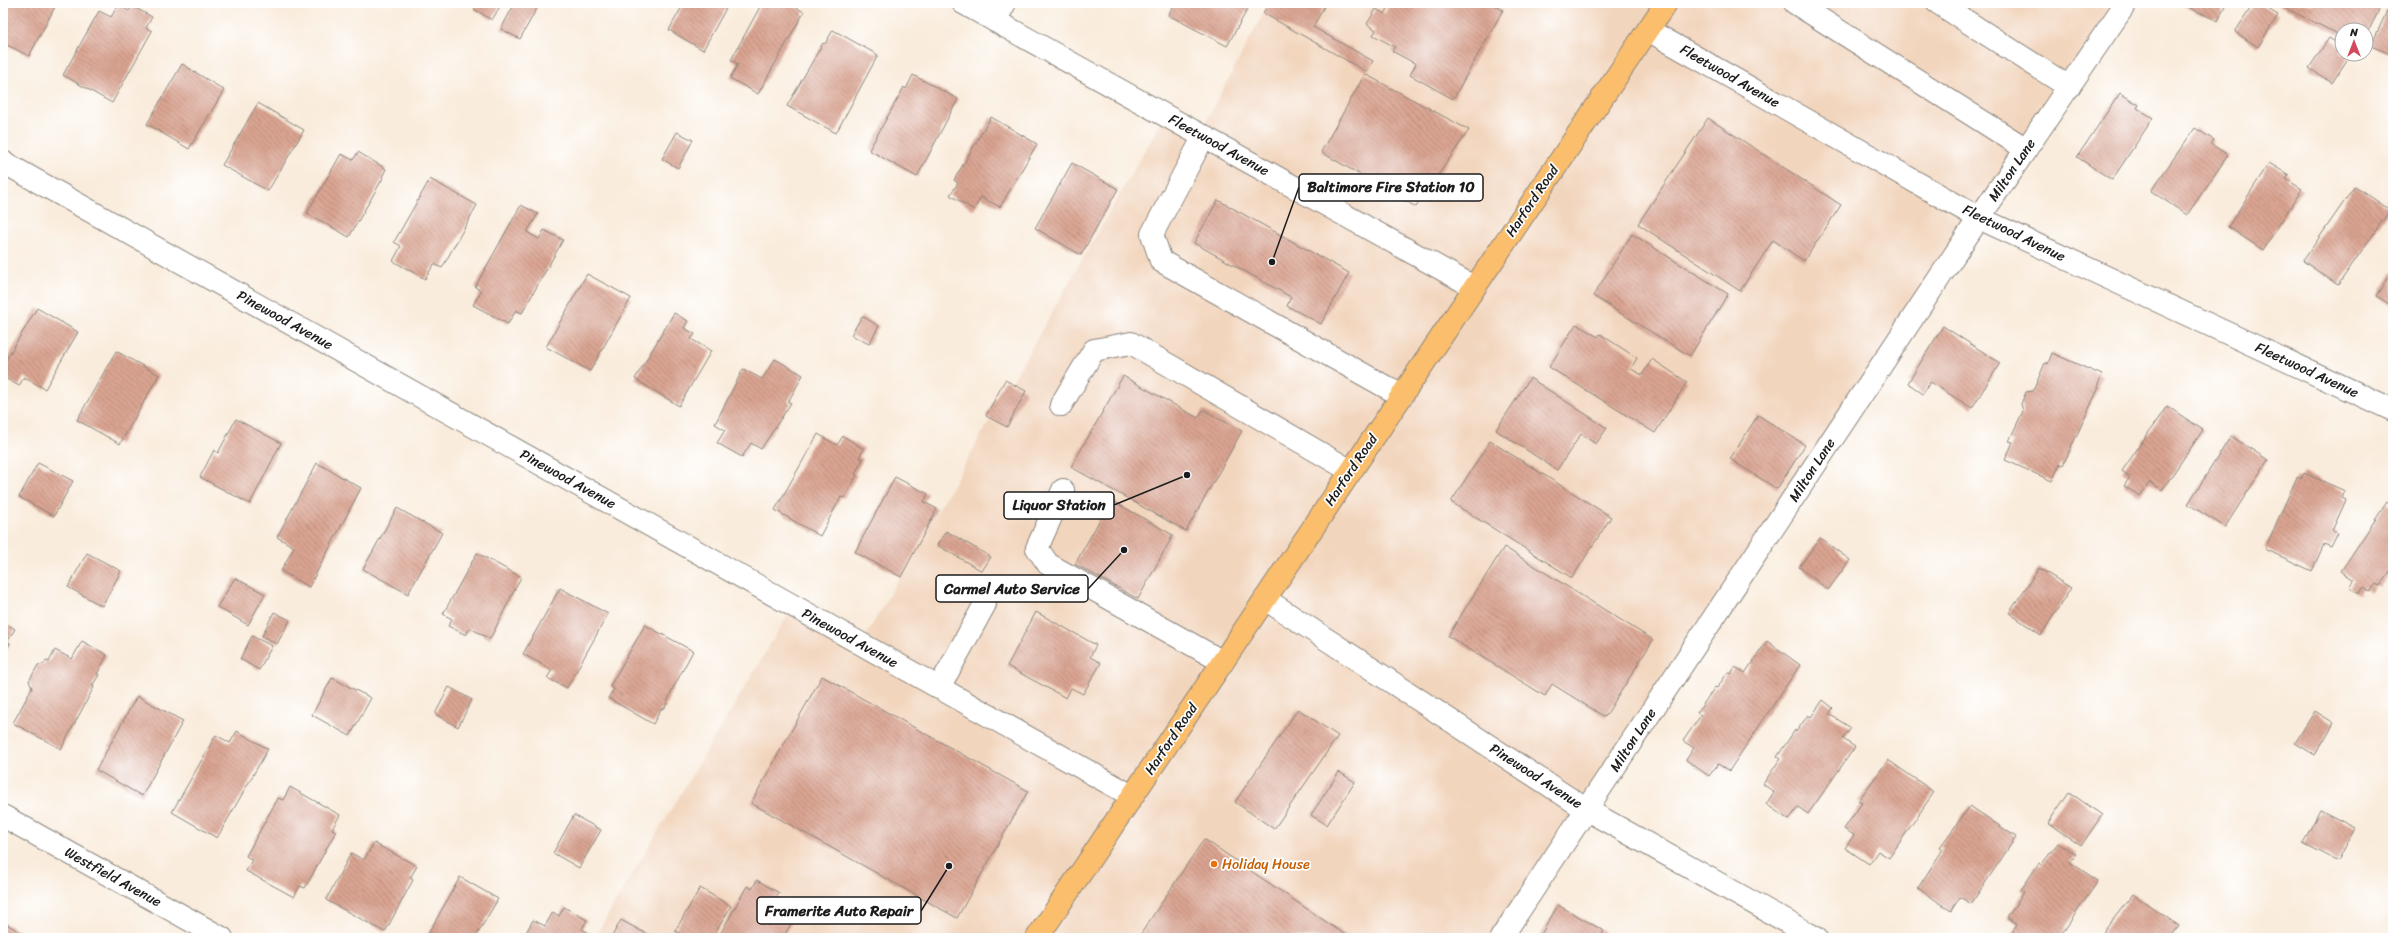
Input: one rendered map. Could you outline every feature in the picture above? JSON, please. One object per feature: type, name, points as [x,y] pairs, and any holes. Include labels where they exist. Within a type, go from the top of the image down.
[{"type":"main road","name":"Harford Road","points":[[1037,938],[1666,3]]},
{"type":"street","name":"Fleetwood Avenue","points":[[963,3],[1000,12],[1204,136],[1474,287]]},
{"type":"street","points":[[1795,3],[2026,149]]},
{"type":"street","points":[[1938,3],[2069,87]]},
{"type":"street","name":"Milton Lane","points":[[1501,938],[1979,218],[2126,3]]},
{"type":"street","name":"Fleetwood Avenue","points":[[1648,30],[1979,218],[2393,410]]},
{"type":"street","points":[[1204,136],[1152,234],[1161,261],[1402,396]]},
{"type":"street","name":"Pinewood Avenue","points":[[3,162],[1132,796]]},
{"type":"street","points":[[1061,405],[1094,350],[1131,343],[1351,471]]},
{"type":"street","points":[[1063,490],[1038,548],[1048,564],[1222,662]]},
{"type":"street","name":"Pinewood Avenue","points":[[1265,599],[1587,810],[1816,938]]},
{"type":"street","points":[[940,688],[985,604]]},
{"type":"street","name":"Westfield Avenue","points":[[3,816],[222,938]]},
{"type":"shaded area","points":[[1269,3],[2131,3],[1498,938],[594,938],[791,610],[859,648],[1164,117],[1198,136]]},
{"type":"building","points":[[3,3],[57,3],[29,56],[3,43]]},
{"type":"building","points":[[478,3],[502,3],[492,20],[474,9]]},
{"type":"building","points":[[515,3],[528,3],[537,8],[520,39],[501,29]]},
{"type":"building","points":[[684,3],[729,3],[703,50],[669,30]]},
{"type":"building","points":[[762,3],[788,3],[804,12],[758,94],[730,78],[738,64],[731,60]]},
{"type":"building","points":[[1175,3],[1251,3],[1227,46],[1168,15]]},
{"type":"building","points":[[1269,3],[1326,3],[1313,27],[1373,61],[1367,72],[1263,13]]},
{"type":"building","points":[[1391,3],[1490,3],[1503,10],[1453,99],[1410,75],[1416,64],[1392,51],[1395,47],[1373,35],[1376,30],[1367,24],[1376,9],[1385,14]]},
{"type":"building","points":[[2185,3],[2226,3],[2218,21],[2184,5]]},
{"type":"building","points":[[2254,3],[2258,3],[2278,15],[2258,47],[2235,32]]},
{"type":"building","points":[[2275,3],[2375,3],[2381,6],[2373,22],[2334,22],[2334,32]]},
{"type":"building","points":[[118,5],[129,11],[132,6],[152,17],[146,28],[152,31],[112,103],[63,75],[99,11],[111,17]]},
{"type":"building","points":[[2387,11],[2393,13],[2393,55],[2374,47],[2374,39]]},
{"type":"building","points":[[833,30],[878,55],[836,133],[787,106],[823,43],[825,44]]},
{"type":"building","points":[[2329,38],[2334,41],[2334,62],[2346,62],[2332,83],[2309,68]]},
{"type":"building","points":[[182,64],[224,90],[189,149],[147,124]]},
{"type":"building","points":[[1365,74],[1469,130],[1416,207],[1321,152]]},
{"type":"building","points":[[913,75],[958,99],[917,177],[869,150],[904,87],[906,89]]},
{"type":"building","points":[[2120,93],[2139,105],[2137,108],[2153,118],[2112,180],[2077,157]]},
{"type":"building","points":[[258,103],[304,130],[268,191],[222,165]]},
{"type":"building","points":[[991,117],[1037,144],[1000,207],[981,197],[974,210],[950,195],[958,183],[954,180]]},
{"type":"building","points":[[1708,118],[1841,205],[1804,261],[1773,240],[1740,291],[1638,224]]},
{"type":"building","points":[[2195,128],[2214,140],[2211,144],[2228,155],[2187,215],[2151,191]]},
{"type":"building","points":[[677,132],[693,140],[678,168],[662,159]]},
{"type":"building","points":[[358,152],[386,169],[382,177],[383,178],[349,237],[307,213],[341,154],[353,160]]},
{"type":"building","points":[[1072,163],[1118,189],[1081,255],[1035,228]]},
{"type":"building","points":[[2269,163],[2289,175],[2286,179],[2302,189],[2263,250],[2228,227]]},
{"type":"building","points":[[430,179],[477,205],[442,268],[434,264],[425,279],[393,261],[401,246],[394,242]]},
{"type":"building","points":[[2355,186],[2390,210],[2338,285],[2303,261]]},
{"type":"building","points":[[1218,200],[1349,273],[1321,324],[1287,306],[1291,297],[1194,243]]},
{"type":"building","points":[[521,205],[538,214],[527,232],[539,239],[544,230],[563,240],[522,313],[516,310],[508,324],[473,305],[481,291],[475,287]]},
{"type":"building","points":[[1632,234],[1728,294],[1690,356],[1593,296]]},
{"type":"building","points":[[2393,271],[2393,307],[2377,296]]},
{"type":"building","points":[[587,274],[631,298],[590,371],[546,347]]},
{"type":"building","points":[[37,308],[78,332],[45,389],[24,377],[19,386],[3,377],[5,367],[3,365]]},
{"type":"building","points":[[674,313],[688,321],[684,328],[695,334],[691,339],[711,351],[679,406],[635,379]]},
{"type":"building","points":[[862,316],[879,326],[869,344],[851,335]]},
{"type":"building","points":[[1576,324],[1598,337],[1600,334],[1637,358],[1631,369],[1642,375],[1652,359],[1687,382],[1655,433],[1549,367]]},
{"type":"building","points":[[1943,326],[2000,363],[1972,408],[1930,382],[1923,394],[1908,383]]},
{"type":"building","points":[[116,351],[159,375],[120,444],[77,420]]},
{"type":"building","points":[[2052,353],[2102,375],[2097,387],[2099,387],[2063,465],[2060,464],[2052,481],[2005,460],[2013,442],[2009,441],[2023,411],[2021,404],[2026,392],[2033,391],[2045,363],[2048,364]]},
{"type":"building","points":[[775,359],[803,375],[788,402],[791,403],[761,449],[751,443],[742,457],[717,443],[725,430],[715,424],[743,369],[762,379]]},
{"type":"building","points":[[1123,376],[1198,418],[1203,410],[1242,431],[1186,531],[1071,467]]},
{"type":"building","points":[[1530,378],[1607,428],[1596,444],[1581,434],[1557,470],[1496,430]]},
{"type":"building","points":[[1005,380],[1026,391],[1007,427],[986,416]]},
{"type":"building","points":[[2167,406],[2203,430],[2162,490],[2150,482],[2140,496],[2124,486],[2130,477],[2122,471]]},
{"type":"building","points":[[1758,415],[1805,445],[1777,489],[1730,459]]},
{"type":"building","points":[[236,419],[281,443],[250,504],[200,477],[214,450],[218,453]]},
{"type":"building","points":[[818,434],[837,445],[843,436],[864,449],[859,457],[863,459],[855,474],[857,475],[844,498],[841,497],[820,536],[775,510]]},
{"type":"building","points":[[2231,436],[2268,460],[2225,527],[2188,504]]},
{"type":"building","points":[[1490,441],[1611,517],[1572,578],[1451,502]]},
{"type":"building","points":[[38,463],[73,481],[54,516],[19,497]]},
{"type":"building","points":[[317,463],[361,488],[309,587],[281,571],[294,547],[277,537]]},
{"type":"building","points":[[2304,473],[2345,491],[2342,498],[2346,500],[2332,531],[2338,533],[2331,547],[2324,544],[2312,571],[2265,549],[2297,477],[2301,479]]},
{"type":"building","points":[[895,477],[928,494],[924,502],[937,509],[901,577],[855,552]]},
{"type":"building","points":[[1111,500],[1173,535],[1138,599],[1075,564]]},
{"type":"building","points":[[2387,502],[2393,507],[2393,567],[2380,586],[2376,584],[2370,592],[2364,587],[2359,594],[2350,588],[2354,580],[2341,571]]},
{"type":"building","points":[[397,508],[442,533],[408,594],[363,569]]},
{"type":"building","points":[[946,531],[991,557],[982,571],[937,545]]},
{"type":"building","points":[[1820,538],[1850,560],[1828,590],[1799,567]]},
{"type":"building","points":[[1504,547],[1653,640],[1605,717],[1552,684],[1545,696],[1448,636]]},
{"type":"building","points":[[87,553],[121,571],[102,606],[68,587]]},
{"type":"building","points":[[477,553],[521,577],[490,639],[470,628],[466,635],[448,626],[452,619],[443,614]]},
{"type":"building","points":[[2039,568],[2071,588],[2041,635],[2009,613]]},
{"type":"building","points":[[235,578],[265,594],[248,625],[217,607]]},
{"type":"building","points":[[560,588],[608,614],[567,688],[547,678],[552,670],[523,654]]},
{"type":"building","points":[[274,612],[290,620],[277,644],[262,636]]},
{"type":"building","points":[[1036,612],[1096,645],[1090,657],[1101,663],[1083,694],[1071,688],[1066,698],[1007,666]]},
{"type":"building","points":[[3,622],[15,629],[7,642],[10,643],[3,656]]},
{"type":"building","points":[[645,625],[693,651],[671,692],[665,708],[661,709],[653,724],[608,698],[614,689],[610,686]]},
{"type":"building","points":[[252,636],[272,646],[259,670],[240,659]]},
{"type":"building","points":[[82,641],[107,655],[97,674],[99,675],[92,686],[94,687],[61,749],[13,723],[32,688],[29,681],[38,665],[44,664],[46,660],[49,662],[55,650],[72,659]]},
{"type":"building","points":[[1767,641],[1800,665],[1729,771],[1718,764],[1709,776],[1686,760],[1694,748],[1683,741],[1701,715],[1697,713],[1715,687],[1717,688],[1728,672],[1731,674],[1735,667],[1745,673]]},
{"type":"building","points":[[822,676],[1028,791],[957,918],[751,803]]},
{"type":"building","points":[[332,678],[371,698],[350,736],[312,715]]},
{"type":"building","points":[[449,687],[472,700],[458,727],[435,714]]},
{"type":"building","points":[[137,696],[183,721],[142,796],[96,770]]},
{"type":"building","points":[[1823,700],[1833,708],[1829,714],[1851,728],[1843,739],[1855,747],[1808,814],[1798,807],[1789,820],[1766,804],[1774,792],[1763,784],[1780,759],[1777,757],[1795,730],[1796,732],[1808,715],[1811,717]]},
{"type":"building","points":[[1298,709],[1338,736],[1274,829],[1235,802]]},
{"type":"building","points":[[2315,711],[2334,723],[2315,755],[2295,743]]},
{"type":"building","points":[[237,731],[268,749],[217,838],[172,812],[216,735],[230,743]]},
{"type":"building","points":[[1888,760],[1934,792],[1889,858],[1878,851],[1869,864],[1845,848],[1854,835],[1844,829],[1862,803],[1858,801]]},
{"type":"building","points":[[1339,772],[1355,782],[1327,825],[1311,815]]},
{"type":"building","points":[[290,787],[340,815],[332,829],[336,831],[305,888],[300,886],[294,897],[246,871],[252,860],[246,856],[278,798],[283,800]]},
{"type":"building","points":[[2069,792],[2102,815],[2081,846],[2048,823]]},
{"type":"building","points":[[1970,806],[2016,837],[1971,904],[1960,897],[1951,911],[1918,888],[1943,849],[1940,847]]},
{"type":"building","points":[[2320,810],[2355,828],[2338,861],[2303,843]]},
{"type":"building","points":[[574,815],[601,830],[579,868],[553,853]]},
{"type":"building","name":"Holiday House","points":[[1204,839],[1350,938],[1138,938]]},
{"type":"building","points":[[374,843],[417,866],[410,878],[413,880],[385,932],[326,900],[351,853],[364,860]]},
{"type":"building","points":[[2058,843],[2076,854],[2070,862],[2098,881],[2059,938],[2010,938],[2009,937],[2017,925],[2007,918],[2024,892],[2021,890],[2039,863],[2041,865]]},
{"type":"building","points":[[460,877],[498,899],[475,938],[426,938]]},
{"type":"building","points":[[757,880],[779,893],[774,902],[796,915],[783,938],[718,938],[747,886],[752,889]]},
{"type":"building","points":[[700,888],[731,906],[712,938],[688,938],[675,931]]},
{"type":"building","points":[[2133,894],[2179,926],[2170,938],[2105,938],[2101,935]]},
{"type":"building","points":[[1558,905],[1604,931],[1600,938],[1539,938]]},
{"type":"building","points":[[564,907],[587,920],[582,929],[589,933],[586,938],[523,938],[533,920],[545,926],[553,912],[559,916]]},
{"type":"building","points":[[621,920],[654,938],[611,938]]},
{"type":"building","points":[[3,922],[20,932],[17,938],[3,938]]},
{"type":"place","name":"Baltimore Fire Station 10","points":[[1272,262]]},
{"type":"place","name":"Liquor Station","points":[[1187,475]]},
{"type":"place","name":"Carmel Auto Service","points":[[1124,550]]},
{"type":"place","name":"Holiday House","points":[[1214,864]]},
{"type":"place","name":"Framerite Auto Repair","points":[[949,866]]}]
